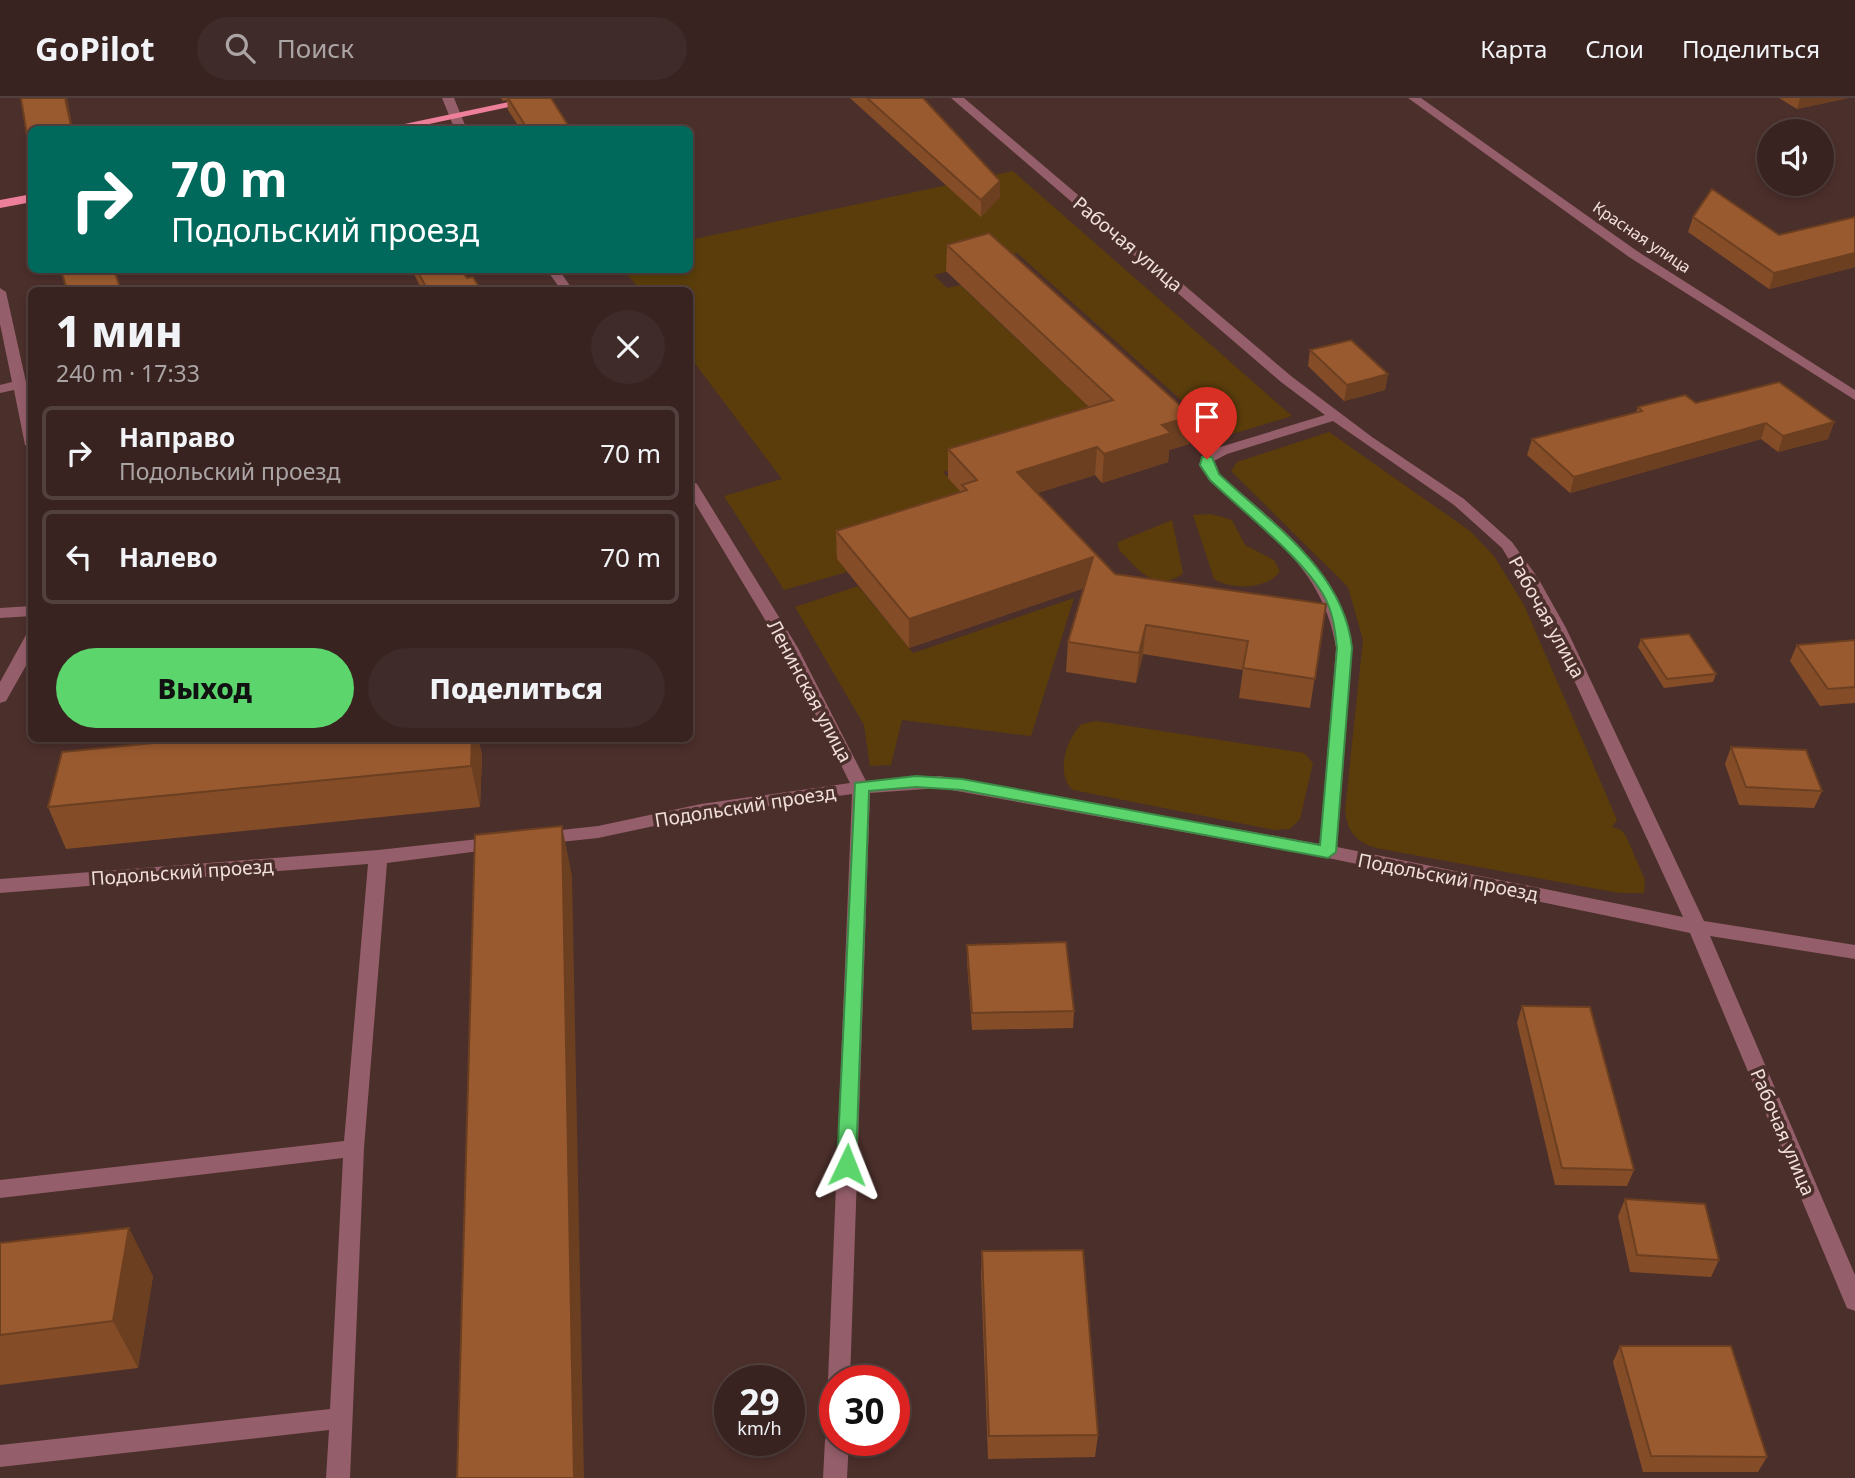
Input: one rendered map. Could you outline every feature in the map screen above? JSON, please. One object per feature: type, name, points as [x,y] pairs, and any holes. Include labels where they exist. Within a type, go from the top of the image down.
[{"type":"main road","points":[[401,126],[545,98]]},
{"type":"main road","points":[[0,204],[28,199]]},
{"type":"street","points":[[448,98],[459,126]]},
{"type":"street","name":"Рабочая улица","points":[[957,98],[1286,379],[1479,518],[1507,545],[1530,578],[1575,664],[1697,927],[1855,1301]]},
{"type":"street","name":"Красная улица","points":[[1414,98],[1633,254],[1855,396]]},
{"type":"street","points":[[0,292],[28,427]]},
{"type":"street","points":[[0,389],[19,385]]},
{"type":"street","points":[[1328,852],[1344,648],[1342,624],[1332,598],[1317,574],[1214,477],[1206,465],[1207,459],[1222,451],[1335,416]]},
{"type":"street","name":"Ленинская улица","points":[[693,489],[807,678],[861,787],[840,1365]]},
{"type":"street","points":[[0,613],[28,611]]},
{"type":"street","points":[[0,697],[28,646]]},
{"type":"street","name":"Подольский проезд","points":[[0,886],[378,857],[598,832],[701,810],[861,787],[916,782],[962,785],[1328,852],[1697,927],[1855,952]]},
{"type":"street","points":[[338,1478],[354,1148],[378,857]]},
{"type":"street","points":[[0,1189],[354,1148]]},
{"type":"street","points":[[0,1456],[342,1418]]},
{"type":"street","points":[[835,1478],[836,1456]]},
{"type":"shaded area","points":[[1013,171],[1292,416],[1236,433],[1219,434],[1017,253],[934,275],[947,288],[960,285],[1111,428],[961,474],[956,468],[943,472],[976,508],[837,559],[847,572],[784,590],[724,496],[782,479],[693,361],[693,287],[638,287],[626,273],[693,273],[693,239]]},
{"type":"shaded area","points":[[1329,432],[1470,531],[1494,556],[1524,605],[1617,820],[1612,827],[1621,830],[1626,836],[1645,880],[1644,893],[1619,893],[1376,848],[1358,839],[1350,830],[1345,810],[1363,640],[1348,587],[1231,471],[1237,462]]},
{"type":"shaded area","points":[[1211,514],[1232,520],[1245,545],[1274,560],[1280,571],[1259,585],[1230,585],[1214,579],[1193,515]]},
{"type":"shaded area","points":[[1172,520],[1183,573],[1168,581],[1161,581],[1141,572],[1121,552],[1118,542]]},
{"type":"shaded area","points":[[858,586],[913,653],[1074,598],[1031,736],[902,720],[891,765],[870,766],[864,725],[795,607]]},
{"type":"shaded area","points":[[1096,721],[1304,753],[1313,763],[1300,819],[1290,829],[1274,830],[1073,790],[1065,775],[1067,747],[1082,724]]},
{"type":"building","points":[[21,98],[65,98],[71,126],[28,126],[28,142]]},
{"type":"building","points":[[508,98],[551,98],[568,126],[526,126]]},
{"type":"building","points":[[867,98],[923,98],[1000,181],[981,200]]},
{"type":"building","points":[[1712,189],[1779,235],[1855,217],[1855,253],[1774,273],[1693,217]]},
{"type":"building","points":[[989,233],[1192,416],[1162,425],[1171,433],[1104,454],[1097,447],[1017,472],[1115,574],[1326,604],[1315,679],[1243,668],[1248,641],[1146,625],[1139,653],[1068,642],[1093,557],[909,619],[836,531],[967,490],[962,485],[977,480],[948,449],[1113,400],[947,245]]},
{"type":"building","points":[[62,273],[115,273],[120,287],[66,287]]},
{"type":"building","points":[[419,273],[463,273],[467,278],[473,277],[479,287],[426,287]]},
{"type":"building","points":[[1351,340],[1388,374],[1347,385],[1310,350]]},
{"type":"building","points":[[1779,382],[1834,422],[1783,436],[1766,423],[1574,477],[1532,439],[1642,411],[1638,407],[1685,395],[1696,403]]},
{"type":"building","points":[[1689,634],[1716,674],[1667,679],[1641,639]]},
{"type":"building","points":[[1855,640],[1855,687],[1828,689],[1797,645]]},
{"type":"building","points":[[164,742],[472,742],[471,766],[48,807],[62,752]]},
{"type":"building","points":[[1731,747],[1806,750],[1822,791],[1746,787]]},
{"type":"building","points":[[562,826],[574,1478],[457,1478],[475,835]]},
{"type":"building","points":[[1066,942],[1074,1011],[972,1013],[967,945]]},
{"type":"building","points":[[1522,1006],[1590,1007],[1634,1170],[1562,1168]]},
{"type":"building","points":[[1625,1199],[1705,1204],[1719,1260],[1637,1255]]},
{"type":"building","points":[[129,1228],[113,1321],[0,1335],[0,1243]]},
{"type":"building","points":[[1083,1250],[1098,1435],[989,1436],[982,1251]]},
{"type":"building","points":[[1620,1346],[1731,1346],[1767,1457],[1651,1456]]},
{"type":"route","points":[[847,1165],[861,787],[916,782],[962,785],[1328,852],[1344,648],[1342,624],[1326,585],[1214,477],[1206,465],[1207,459]]}]
